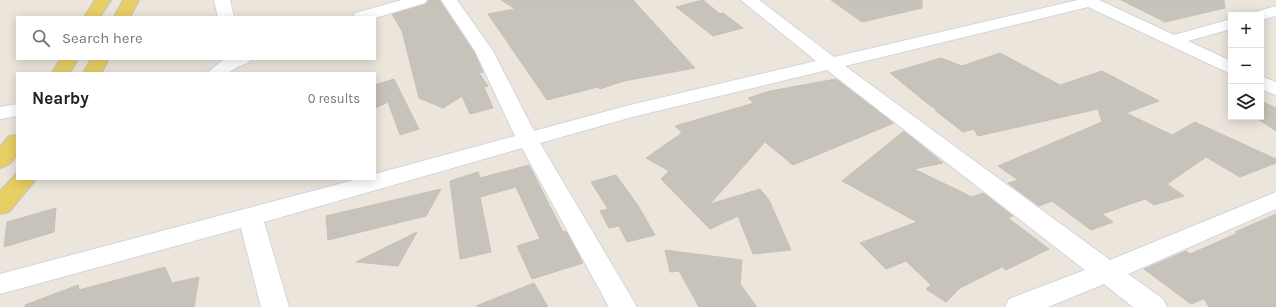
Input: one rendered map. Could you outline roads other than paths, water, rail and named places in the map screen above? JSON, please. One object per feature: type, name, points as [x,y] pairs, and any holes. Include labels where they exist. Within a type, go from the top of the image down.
[{"type":"main road","points":[[93,16],[103,0]]},
{"type":"main road","points":[[123,16],[131,0]]},
{"type":"main road","points":[[62,72],[68,60]]},
{"type":"main road","points":[[93,72],[99,60]]},
{"type":"main road","points":[[0,161],[16,142]]},
{"type":"main road","points":[[0,206],[26,181]]},
{"type":"street","points":[[222,0],[226,16]]},
{"type":"street","points":[[364,16],[419,0]]},
{"type":"street","points":[[449,0],[484,51],[528,140],[623,307]]},
{"type":"street","points":[[749,0],[831,64],[1153,307]]},
{"type":"street","points":[[0,284],[250,217],[626,112],[831,64],[1088,1],[1228,67]]},
{"type":"street","points":[[1264,14],[1276,11]]},
{"type":"street","points":[[1174,40],[1228,25]]},
{"type":"street","points":[[1264,83],[1276,89]]},
{"type":"street","points":[[0,113],[16,110]]},
{"type":"street","points":[[1019,307],[1107,272],[1276,200]]},
{"type":"street","points":[[250,217],[275,307]]}]
